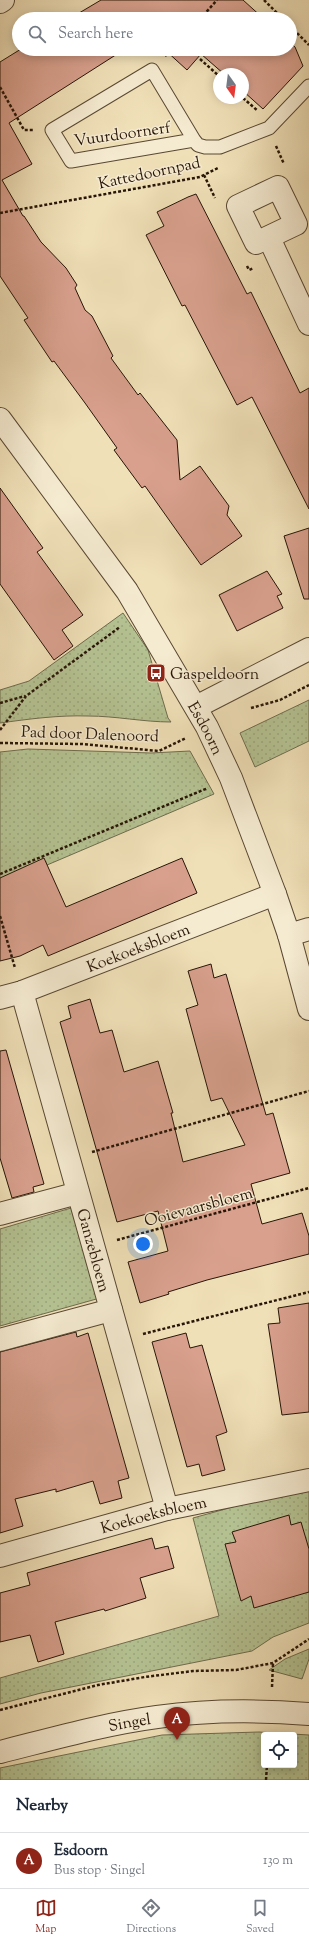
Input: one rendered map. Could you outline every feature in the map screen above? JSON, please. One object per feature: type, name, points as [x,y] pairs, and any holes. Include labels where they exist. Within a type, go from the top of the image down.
[{"type":"street","points":[[269,238],[309,324]]},
{"type":"street","name":"Esdoorn","points":[[0,419],[127,591],[207,727],[231,778],[275,894],[299,932],[309,1009]]},
{"type":"street","points":[[196,707],[309,649]]},
{"type":"street","name":"Koekoeksbloem","points":[[0,998],[22,992],[275,894]]},
{"type":"street","name":"Ganzebloem","points":[[22,992],[167,1509]]},
{"type":"street","points":[[0,1214],[78,1193]]},
{"type":"street","points":[[0,1340],[111,1310]]},
{"type":"street","name":"Koekoeksbloem","points":[[0,1556],[167,1509],[309,1480]]},
{"type":"street","name":"Singel","points":[[0,1752],[124,1722],[156,1717],[238,1711],[309,1714]]},
{"type":"lane","name":"Vuurdoornerf","points":[[194,140],[71,160],[52,130],[152,70],[198,145],[205,147],[220,147],[269,128],[309,86]]},
{"type":"path","points":[[206,12],[217,0]]},
{"type":"path","points":[[264,0],[276,12]]},
{"type":"path","points":[[297,33],[309,45]]},
{"type":"path","points":[[200,59],[213,71]]},
{"type":"path","points":[[0,87],[24,130],[52,130]]},
{"type":"path","points":[[249,103],[265,118],[287,169]]},
{"type":"path","name":"Kattedoornpad","points":[[0,213],[200,177],[225,165]]},
{"type":"path","points":[[0,730],[26,696],[139,612]]},
{"type":"path","points":[[245,710],[280,700],[309,685]]},
{"type":"path","points":[[0,703],[26,696]]},
{"type":"path","name":"Pad door Dalenoord","points":[[0,743],[82,744],[159,751],[207,727]]},
{"type":"path","points":[[0,874],[231,778]]},
{"type":"path","points":[[0,916],[22,992]]},
{"type":"path","points":[[68,1158],[309,1091]]},
{"type":"path","name":"Ooievaarsbloem","points":[[93,1247],[309,1188]]},
{"type":"path","points":[[119,1340],[309,1292]]},
{"type":"path","points":[[0,1710],[98,1685],[193,1671],[236,1670],[273,1663],[309,1639]]},
{"type":"path","points":[[266,1780],[267,1768]]},
{"type":"green space","points":[[123,613],[148,650],[168,718],[171,722],[98,716],[66,716],[0,723],[0,690],[29,681]]},
{"type":"green space","points":[[309,700],[309,741],[255,767],[240,733]]},
{"type":"green space","points":[[28,749],[151,753],[190,751],[214,794],[0,885],[0,752]]},
{"type":"green space","points":[[71,1208],[100,1298],[0,1326],[0,1229]]},
{"type":"green space","points":[[309,1490],[309,1623],[273,1637],[252,1651],[41,1693],[0,1704],[0,1678],[219,1616],[193,1518],[265,1498]]},
{"type":"green space","points":[[309,1649],[309,1659],[302,1679],[269,1670],[285,1659]]},
{"type":"green space","points":[[259,1732],[261,1732],[261,1768],[297,1768],[297,1734],[309,1735],[309,1780],[0,1780],[0,1768],[162,1735]]},
{"type":"building","points":[[101,0],[243,0],[256,12],[81,12]]},
{"type":"building","points":[[297,52],[303,66],[263,109],[249,96],[249,68],[217,68],[203,56],[297,56]]},
{"type":"building","points":[[12,55],[12,56],[114,56],[9,123],[32,164],[2,180],[23,216],[41,242],[66,268],[77,285],[75,288],[85,310],[92,316],[113,356],[111,358],[138,395],[140,393],[177,440],[180,480],[200,466],[229,506],[227,515],[242,536],[201,565],[145,486],[142,488],[114,450],[117,448],[85,403],[54,361],[52,362],[24,320],[28,318],[0,276],[0,62]]},
{"type":"building","points":[[172,56],[199,56],[187,70]]},
{"type":"building","points":[[196,194],[247,294],[251,292],[300,393],[309,388],[309,509],[252,397],[237,405],[185,305],[182,306],[146,235],[164,226],[157,212]]},
{"type":"building","points":[[0,488],[43,548],[37,552],[83,615],[62,630],[73,646],[54,660],[0,584]]},
{"type":"building","points":[[309,528],[309,599],[304,599],[284,536]]},
{"type":"building","points":[[267,571],[282,594],[277,596],[283,608],[237,631],[219,595]]},
{"type":"building","points":[[44,858],[66,907],[182,858],[197,893],[48,956],[43,945],[20,956],[0,961],[0,878]]},
{"type":"building","points":[[211,964],[214,978],[226,974],[266,1115],[273,1113],[290,1173],[251,1184],[262,1224],[302,1213],[309,1236],[309,1254],[207,1280],[168,1292],[169,1294],[140,1303],[128,1262],[168,1251],[158,1211],[117,1222],[60,1022],[71,1018],[68,1006],[90,999],[100,1033],[112,1030],[124,1072],[158,1061],[173,1113],[171,1113],[183,1162],[245,1145],[222,1098],[211,1101],[186,1009],[198,1005],[188,971]]},
{"type":"building","points":[[6,1050],[44,1184],[33,1187],[34,1192],[12,1198],[0,1158],[0,1051]]},
{"type":"building","points":[[309,1303],[309,1412],[282,1415],[268,1324],[280,1323],[278,1308]]},
{"type":"building","points":[[76,1332],[77,1337],[88,1333],[129,1478],[118,1481],[122,1498],[100,1504],[93,1481],[56,1492],[56,1489],[15,1499],[23,1526],[0,1533],[0,1352]]},
{"type":"building","points":[[186,1333],[190,1348],[202,1345],[227,1432],[216,1436],[225,1470],[202,1476],[199,1464],[187,1467],[152,1342]]},
{"type":"building","points":[[289,1515],[291,1525],[301,1522],[309,1549],[309,1592],[254,1608],[251,1596],[241,1601],[225,1544],[236,1542],[232,1532]]},
{"type":"building","points":[[152,1538],[155,1549],[168,1546],[174,1568],[140,1578],[146,1598],[105,1611],[104,1609],[55,1622],[64,1654],[38,1662],[30,1635],[0,1642],[0,1593],[30,1585],[27,1573]]},
{"type":"place","name":"Gaspeldoorn","points":[[156,673]]},
{"type":"place","name":"Esdoorn","points":[[177,1740]]}]
